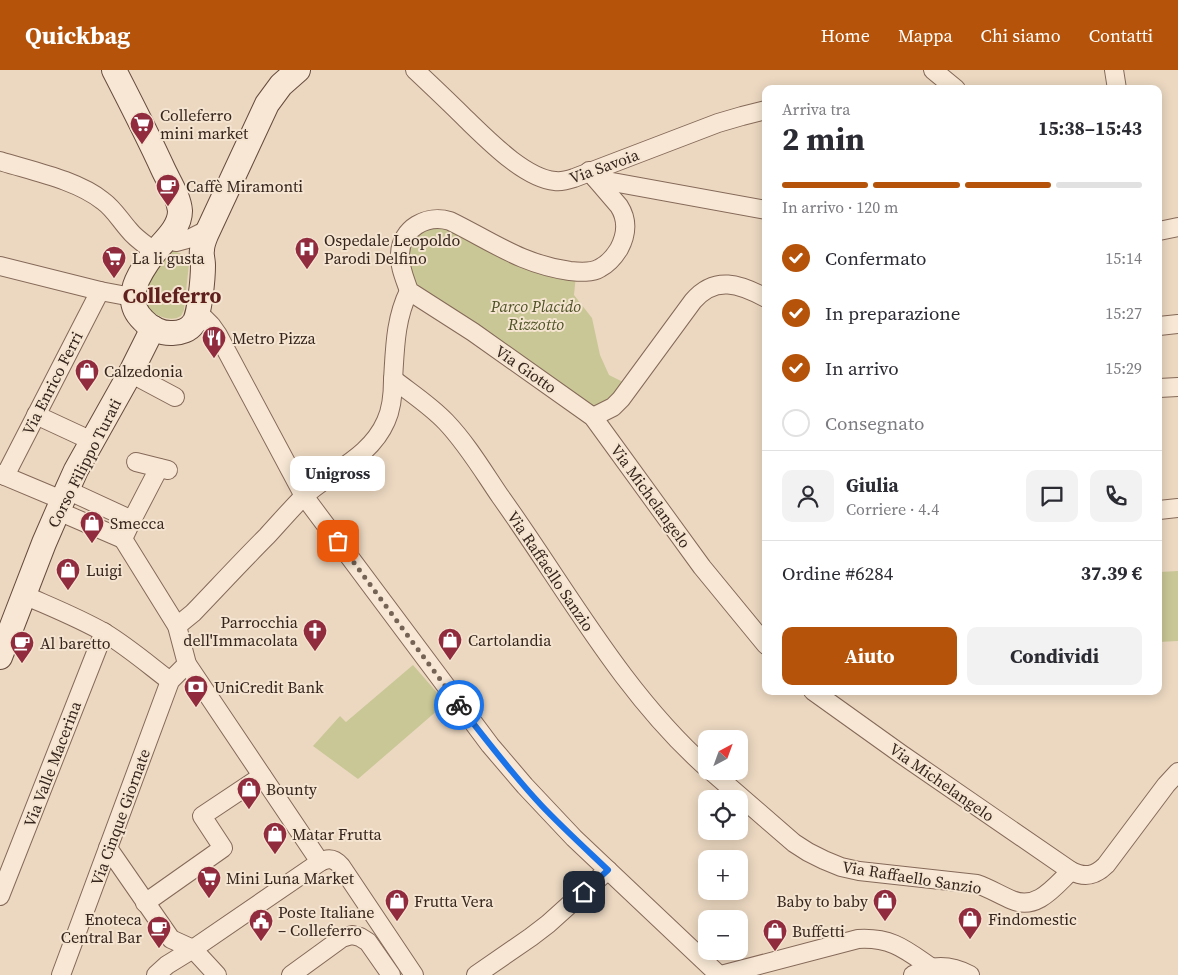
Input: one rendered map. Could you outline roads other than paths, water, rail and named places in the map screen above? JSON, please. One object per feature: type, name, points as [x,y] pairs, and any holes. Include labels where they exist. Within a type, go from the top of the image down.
[{"type":"main road","points":[[114,70],[179,205],[180,215],[178,220],[164,246],[140,274],[132,297],[133,305],[144,322],[153,328],[170,334],[187,330],[195,322],[198,312],[202,272],[201,252],[209,228],[267,104],[281,85],[298,70]]},
{"type":"main road","points":[[164,246],[186,244],[196,251],[202,260]]},
{"type":"main road","name":"Corso Filippo Turati","points":[[0,657],[63,500],[92,441],[153,328]]},
{"type":"street","name":"Via Savoia","points":[[415,70],[500,150],[526,170],[555,181],[593,175],[718,123],[762,111]]},
{"type":"street","points":[[933,70],[951,85]]},
{"type":"street","points":[[1114,70],[1116,85]]},
{"type":"street","points":[[0,161],[83,188],[106,204],[132,233],[164,246],[190,238],[209,228]]},
{"type":"street","points":[[593,175],[762,209]]},
{"type":"street","points":[[177,626],[189,617],[304,496],[359,456],[373,442],[387,421],[391,404],[398,321],[409,291],[399,254],[402,243],[408,233],[422,222],[433,219],[445,219],[505,251],[538,264],[552,268],[588,272],[601,268],[618,249],[624,236],[626,222],[619,206],[593,175]]},
{"type":"street","points":[[1162,230],[1178,227]]},
{"type":"street","points":[[2,266],[100,291],[132,297]]},
{"type":"street","points":[[593,417],[613,407],[625,394],[693,302],[704,290],[711,286],[726,285],[744,288],[762,296]]},
{"type":"street","name":"Via Enrico Ferri","points":[[3,475],[100,291]]},
{"type":"street","name":"Via Giotto","points":[[409,291],[473,332],[593,417]]},
{"type":"street","points":[[198,312],[218,335],[304,496],[498,754],[547,811],[720,975],[858,939],[878,939],[896,944],[932,968]]},
{"type":"street","points":[[1162,326],[1178,324]]},
{"type":"street","points":[[130,373],[175,397]]},
{"type":"street","name":"Via Raffaello Sanzio","points":[[393,379],[435,412],[452,430],[515,516],[626,679],[668,730],[698,759]]},
{"type":"street","points":[[1162,388],[1178,387]]},
{"type":"street","points":[[36,414],[92,441]]},
{"type":"street","name":"Via Michelangelo","points":[[593,417],[706,573],[762,640]]},
{"type":"street","points":[[123,539],[132,520],[164,469],[136,462]]},
{"type":"street","points":[[3,475],[63,500],[132,520]]},
{"type":"street","points":[[63,500],[123,539],[177,626],[187,664],[262,776],[326,861],[341,866],[414,975]]},
{"type":"street","points":[[1162,510],[1178,508]]},
{"type":"street","points":[[24,595],[104,632],[170,681]]},
{"type":"street","name":"Via Valle Macerina","points":[[0,896],[104,632]]},
{"type":"street","name":"Via Cinque Giornate","points":[[61,975],[170,681],[187,664]]},
{"type":"street","name":"Via Michelangelo","points":[[819,695],[1071,871]]},
{"type":"street","points":[[145,903],[223,848],[202,816],[262,776]]},
{"type":"street","name":"Via Raffaello Sanzio","points":[[721,780],[794,843],[816,857],[842,867],[877,873],[976,884],[1015,902],[1029,903],[1043,897],[1071,871]]},
{"type":"street","points":[[1071,871],[1090,876],[1102,869],[1174,784]]},
{"type":"street","points":[[108,848],[171,939],[193,949],[217,975]]},
{"type":"street","points":[[156,975],[167,965],[326,861]]},
{"type":"street","points":[[476,975],[532,938],[608,870]]},
{"type":"street","points":[[291,975],[342,938],[352,935],[364,939],[371,946],[391,975]]},
{"type":"street","points":[[913,975],[923,970],[946,967],[970,975]]},
{"type":"place","name":"Colleferro mini market","points":[[142,145]]},
{"type":"place","name":"Caffè Miramonti","points":[[168,207]]},
{"type":"place","name":"Ospedale Leopoldo Parodi Delfino","points":[[307,270]]},
{"type":"place","name":"La li gusta","points":[[114,279]]},
{"type":"place","name":"Metro Pizza","points":[[214,359]]},
{"type":"place","name":"Calzedonia","points":[[87,392]]},
{"type":"place","name":"Unigross","points":[[338,541]]},
{"type":"place","name":"Smecca","points":[[92,544]]},
{"type":"place","name":"Luigi","points":[[68,591]]},
{"type":"place","name":"Parrocchia dell'Immacolata","points":[[315,652]]},
{"type":"place","name":"Cartolandia","points":[[450,661]]},
{"type":"place","name":"Al baretto","points":[[22,664]]},
{"type":"place","name":"UniCredit Bank","points":[[196,708]]},
{"type":"place","name":"Bounty","points":[[249,810]]},
{"type":"place","name":"Matar Frutta","points":[[275,855]]},
{"type":"place","name":"Mini Luna Market","points":[[209,899]]},
{"type":"place","name":"Frutta Vera","points":[[397,922]]},
{"type":"place","name":"Baby to baby","points":[[885,922]]},
{"type":"place","name":"Findomestic","points":[[970,940]]},
{"type":"place","name":"Poste Italiane – Colleferro","points":[[261,942]]},
{"type":"place","name":"Enoteca Central Bar","points":[[159,949]]},
{"type":"place","name":"Buffetti","points":[[775,952]]},
{"type":"district","name":"Colleferro","points":[[172,296]]},
{"type":"park label","name":"Parco Placido Rizzotto","points":[[536,315]]}]
